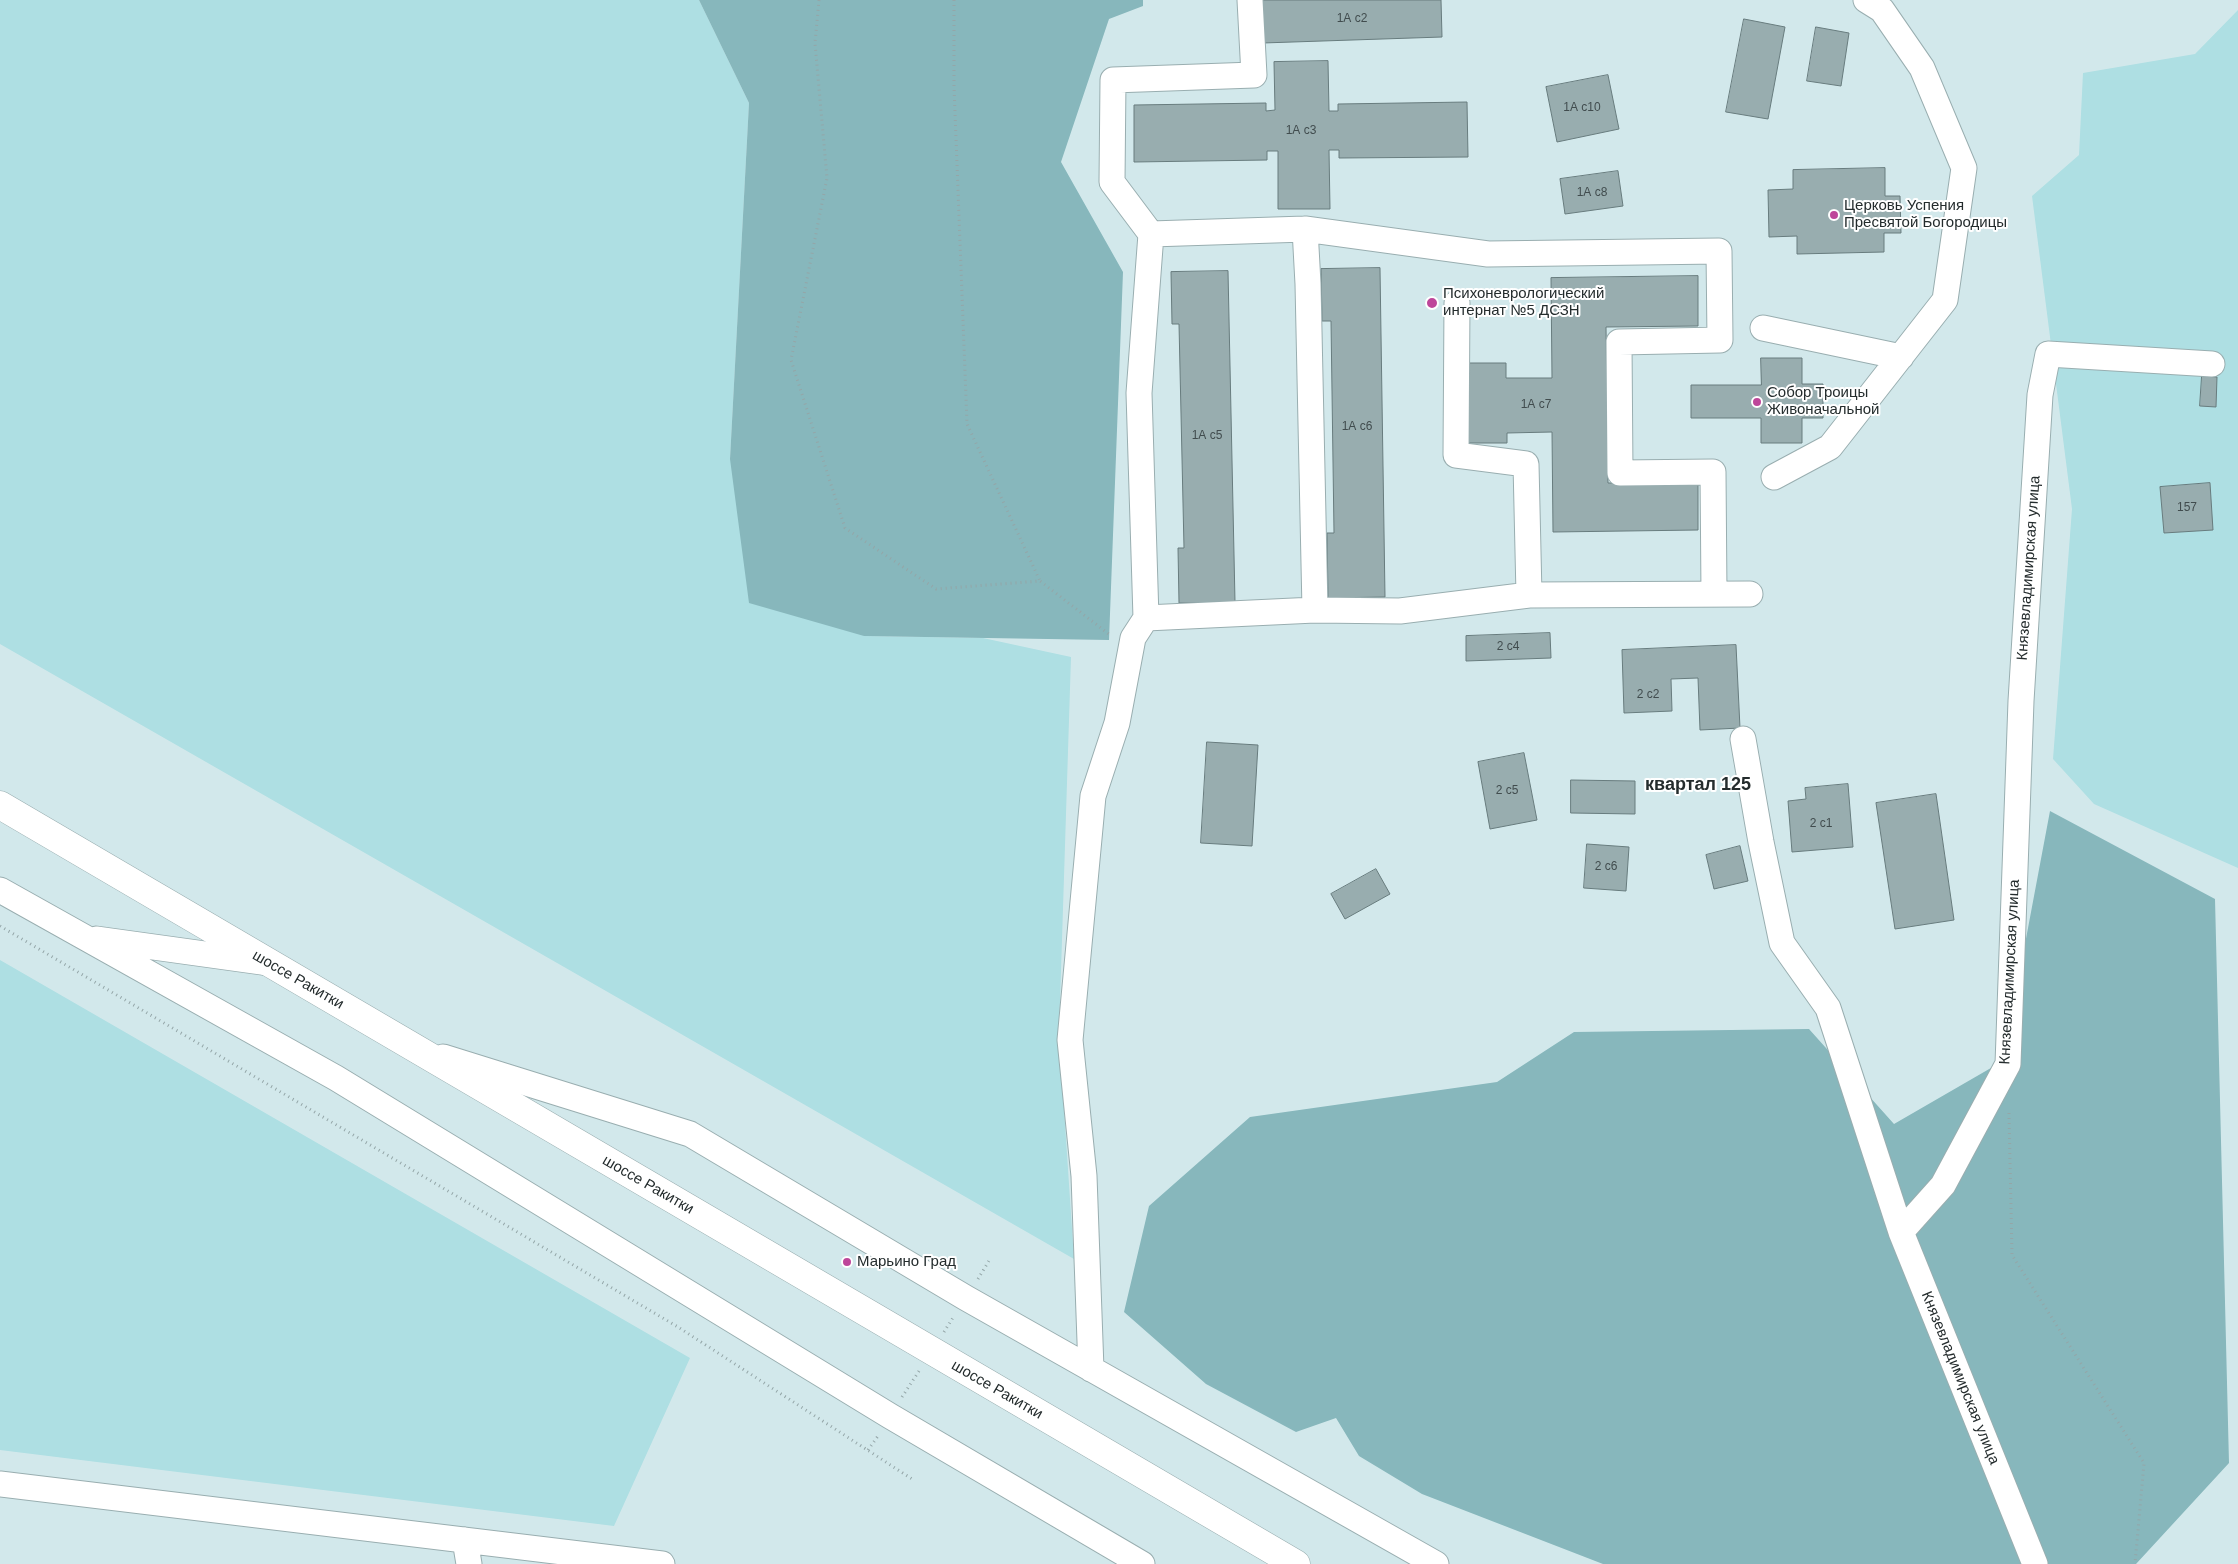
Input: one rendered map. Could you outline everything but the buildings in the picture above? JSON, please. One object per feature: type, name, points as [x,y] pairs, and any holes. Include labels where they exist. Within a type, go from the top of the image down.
[{"type":"main road","name":"шоссе Ракитки","points":[[0,805],[1296,1564]]},
{"type":"street","points":[[1091,1369],[1084,1176],[1070,1040],[1093,796],[1117,723],[1133,638],[1146,618],[1139,393],[1151,234],[1112,182],[1113,80],[1254,75],[1250,0]]},
{"type":"street","points":[[1774,477],[1830,447],[1945,300],[1964,168],[1922,68],[1882,10],[1866,0]]},
{"type":"street","points":[[1151,234],[1305,229],[1488,254],[1719,251],[1720,340],[1619,342],[1620,473],[1713,472],[1714,594]]},
{"type":"street","points":[[1305,229],[1308,284],[1315,610]]},
{"type":"street","points":[[1457,303],[1456,455],[1526,464],[1529,595]]},
{"type":"street","points":[[1763,328],[1901,357]]},
{"type":"street","name":"Князевладимирская улица","points":[[2035,1564],[1901,1232],[1943,1184],[1985,1110],[2008,1064],[2021,701],[2040,395],[2048,354],[2212,364]]},
{"type":"street","points":[[1146,618],[1315,610],[1400,611],[1529,595],[1750,594]]},
{"type":"street","points":[[1743,739],[1761,842],[1782,943],[1828,1008],[1901,1232]]},
{"type":"street","points":[[0,890],[336,1078],[890,1416],[1142,1564]]},
{"type":"street","points":[[81,936],[270,963]]},
{"type":"street","points":[[414,1048],[690,1134],[957,1293],[1436,1564]]},
{"type":"street","points":[[0,1484],[467,1552],[662,1564]]},
{"type":"path","points":[[819,0],[814,43],[827,178],[791,360],[845,528],[936,589],[1040,582]]},
{"type":"path","points":[[954,0],[954,86],[967,424],[1040,582],[1096,623],[1130,652]]},
{"type":"path","points":[[0,926],[678,1327],[912,1479]]},
{"type":"path","points":[[2009,1112],[2012,1255],[2144,1463],[2135,1564]]},
{"type":"shaded area","points":[[0,0],[699,0],[749,103],[730,459],[864,636],[983,638],[1071,657],[1059,1034],[1074,1259],[0,644]]},
{"type":"shaded area","points":[[699,0],[1143,0],[1143,6],[1109,19],[1061,162],[1123,272],[1109,640],[864,636],[749,603],[730,459],[749,103]]},
{"type":"shaded area","points":[[2238,10],[2238,868],[2094,804],[2053,759],[2072,509],[2032,196],[2079,155],[2083,73],[2195,54]]},
{"type":"shaded area","points":[[2050,811],[2215,899],[2229,1463],[2136,1564],[1603,1564],[1422,1494],[1359,1456],[1336,1418],[1296,1432],[1206,1384],[1124,1312],[1149,1206],[1250,1117],[1497,1082],[1574,1032],[1809,1029],[1894,1124],[2003,1061]]},
{"type":"shaded area","points":[[0,960],[690,1358],[614,1526],[0,1450]]},
{"type":"place","name":"Церковь Успения Пресвятой Богородицы","points":[[1834,215]]},
{"type":"place","name":"Психоневрологический интернат №5 ДСЗН","points":[[1432,303]]},
{"type":"place","name":"Собор Троицы Живоначальной","points":[[1757,402]]},
{"type":"place","name":"Марьино Град","points":[[847,1262]]},
{"type":"district","name":"квартал 125","points":[[1698,785]]}]
